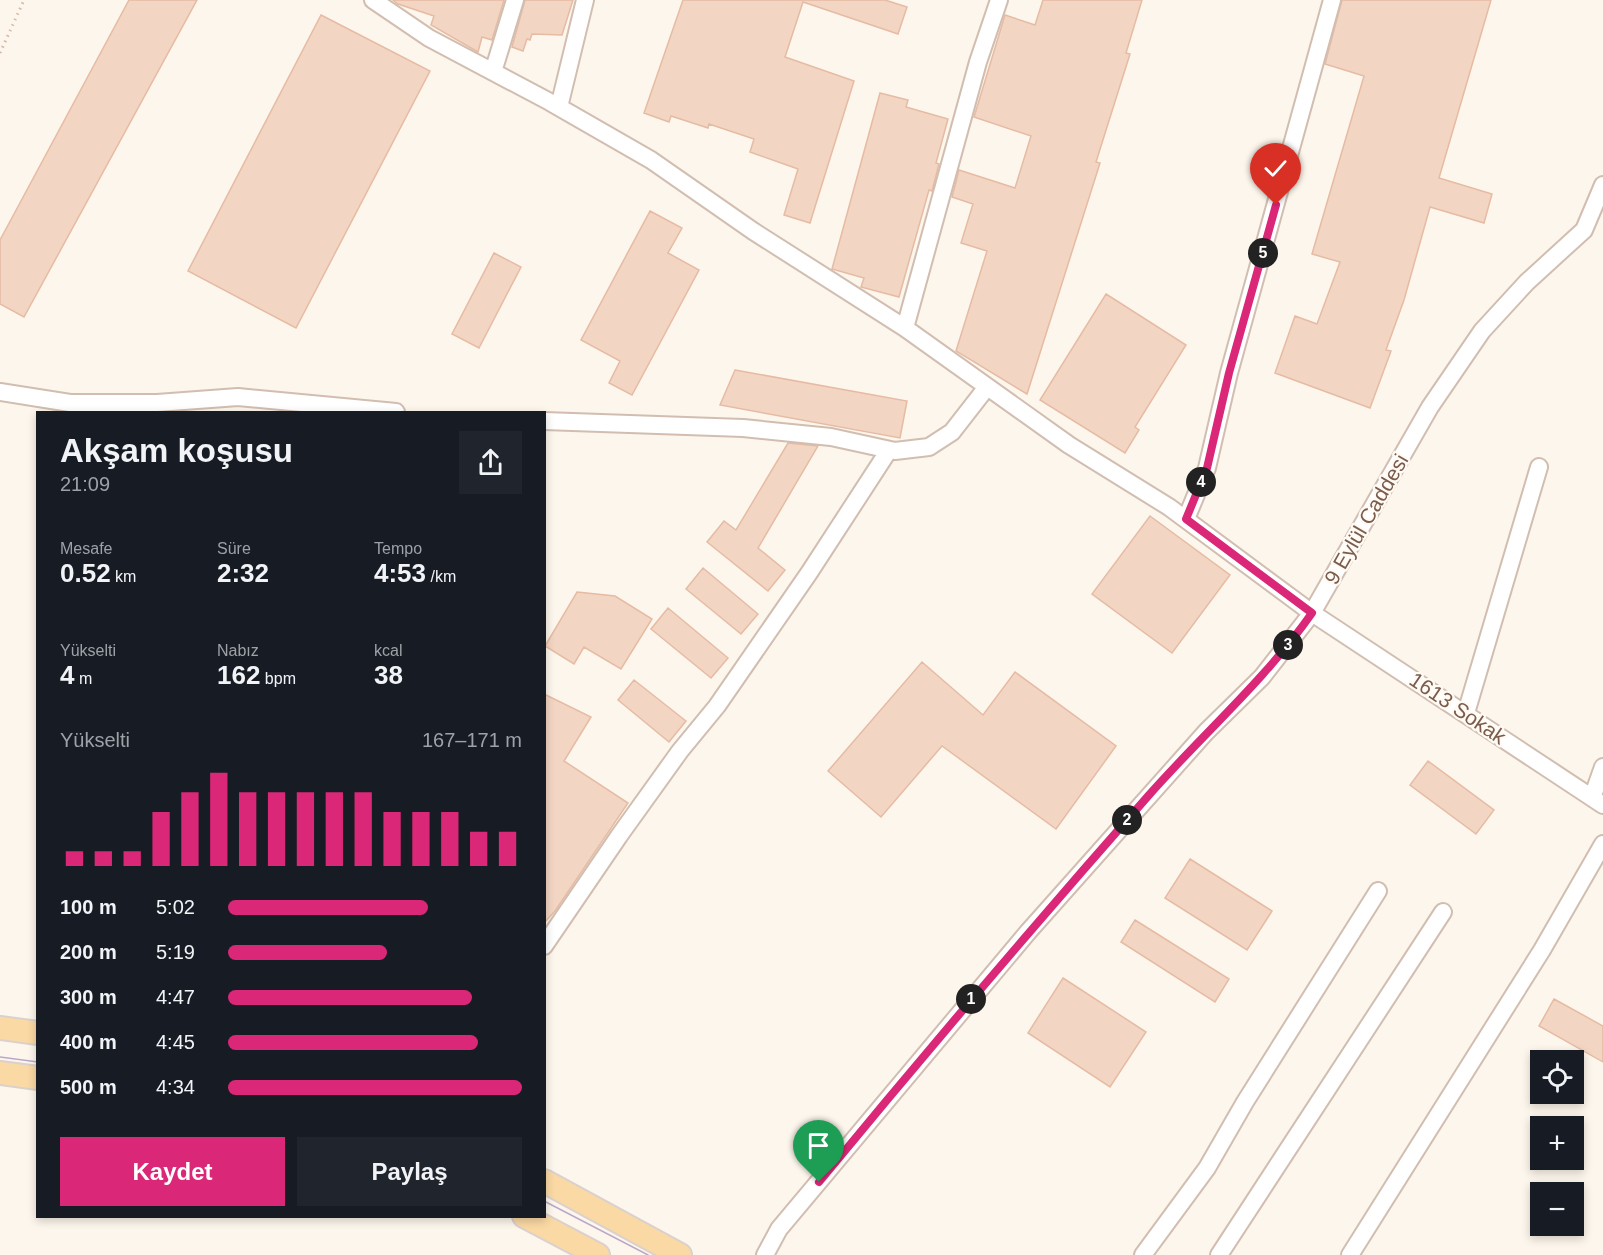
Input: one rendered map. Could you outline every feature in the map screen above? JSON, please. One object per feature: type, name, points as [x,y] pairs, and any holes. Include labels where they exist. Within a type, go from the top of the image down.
[{"type":"main road","points":[[0,1028],[36,1033]]},
{"type":"main road","points":[[0,1073],[36,1078]]},
{"type":"main road","points":[[546,1182],[680,1255]]},
{"type":"main road","points":[[528,1218],[598,1255]]},
{"type":"street","name":"1613 Sokak","points":[[373,0],[429,38],[559,107],[651,160],[753,231],[905,327],[1069,445],[1186,519],[1312,613],[1598,801]]},
{"type":"street","points":[[398,17],[404,0]]},
{"type":"street","points":[[493,72],[515,0]]},
{"type":"street","points":[[559,107],[585,0]]},
{"type":"street","points":[[905,327],[975,74],[999,0]]},
{"type":"street","points":[[1186,519],[1207,468],[1229,373],[1332,0]]},
{"type":"street","name":"9 Eylül Caddesi","points":[[765,1255],[779,1229],[1028,932],[1206,732],[1262,677],[1312,613],[1437,398],[1482,332],[1527,282],[1584,230],[1603,185]]},
{"type":"street","points":[[546,421],[743,428],[831,437],[889,450],[930,447],[952,432],[987,387]]},
{"type":"street","points":[[0,392],[70,404],[157,403],[238,397],[385,411]]},
{"type":"street","points":[[546,943],[680,751],[717,706],[809,573],[889,450]]},
{"type":"street","points":[[1466,713],[1539,467]]},
{"type":"street","points":[[1598,801],[1603,767]]},
{"type":"street","points":[[1350,1255],[1542,950],[1603,844]]},
{"type":"street","points":[[1143,1255],[1207,1168],[1245,1102],[1378,891]]},
{"type":"street","points":[[1219,1255],[1443,912]]},
{"type":"path","points":[[0,52],[24,0]]},
{"type":"building","points":[[129,0],[197,0],[24,317],[0,304],[0,240]]},
{"type":"building","points":[[393,0],[504,0],[492,40],[482,37],[478,52],[431,25],[434,16],[398,4]]},
{"type":"building","points":[[525,0],[573,0],[562,35],[532,34],[530,40],[527,39],[523,51],[512,47]]},
{"type":"building","points":[[683,0],[885,0],[907,7],[898,34],[803,2],[785,57],[854,81],[810,223],[784,215],[798,169],[750,152],[754,139],[709,124],[708,128],[671,116],[669,122],[644,113]]},
{"type":"building","points":[[1043,0],[1142,0],[1126,53],[1130,54],[1096,162],[1100,163],[1027,394],[956,351],[987,251],[961,243],[973,204],[952,197],[959,170],[1015,188],[1031,136],[974,117],[1005,15],[1035,25]]},
{"type":"building","points":[[1342,0],[1491,0],[1439,178],[1492,194],[1484,223],[1430,207],[1404,300],[1386,350],[1391,351],[1370,408],[1275,373],[1295,316],[1317,324],[1340,262],[1312,254],[1364,76],[1325,64]]},
{"type":"building","points":[[321,15],[430,71],[296,328],[188,271]]},
{"type":"building","points":[[880,93],[908,100],[906,107],[948,119],[936,163],[939,164],[932,191],[929,190],[899,297],[861,287],[864,278],[832,269]]},
{"type":"building","points":[[650,211],[682,228],[668,253],[699,270],[632,395],[609,383],[620,361],[581,340]]},
{"type":"building","points":[[494,253],[521,267],[479,348],[452,334]]},
{"type":"building","points":[[1106,294],[1186,345],[1135,427],[1139,430],[1125,453],[1040,400]]},
{"type":"building","points":[[735,370],[907,401],[900,438],[720,405]]},
{"type":"building","points":[[788,443],[818,446],[758,548],[785,570],[768,591],[707,542],[724,521],[736,530]]},
{"type":"building","points":[[1150,516],[1230,575],[1172,653],[1092,594]]},
{"type":"building","points":[[703,568],[758,614],[741,634],[686,589]]},
{"type":"building","points":[[577,592],[615,596],[652,619],[621,669],[584,647],[574,664],[546,647]]},
{"type":"building","points":[[668,608],[728,658],[711,678],[651,629]]},
{"type":"building","points":[[922,662],[983,715],[1015,672],[1116,746],[1056,829],[942,746],[881,817],[828,771]]},
{"type":"building","points":[[634,680],[686,721],[669,742],[618,700]]},
{"type":"building","points":[[546,695],[591,717],[564,761],[628,803],[546,921]]},
{"type":"building","points":[[1428,761],[1494,810],[1476,834],[1410,785]]},
{"type":"building","points":[[1190,859],[1272,911],[1247,950],[1165,898]]},
{"type":"building","points":[[1135,920],[1229,979],[1215,1002],[1121,942]]},
{"type":"building","points":[[1063,978],[1146,1032],[1110,1087],[1028,1033]]},
{"type":"building","points":[[1554,999],[1603,1026],[1603,1062],[1584,1050],[1539,1026]]},
{"type":"tram line","points":[[0,1057],[36,1062]]},
{"type":"tram line","points":[[546,1202],[648,1255]]},
{"type":"route","points":[[819,1182],[1028,932],[1206,732],[1262,677],[1312,613],[1186,519],[1207,468],[1229,373],[1276,205]]}]
